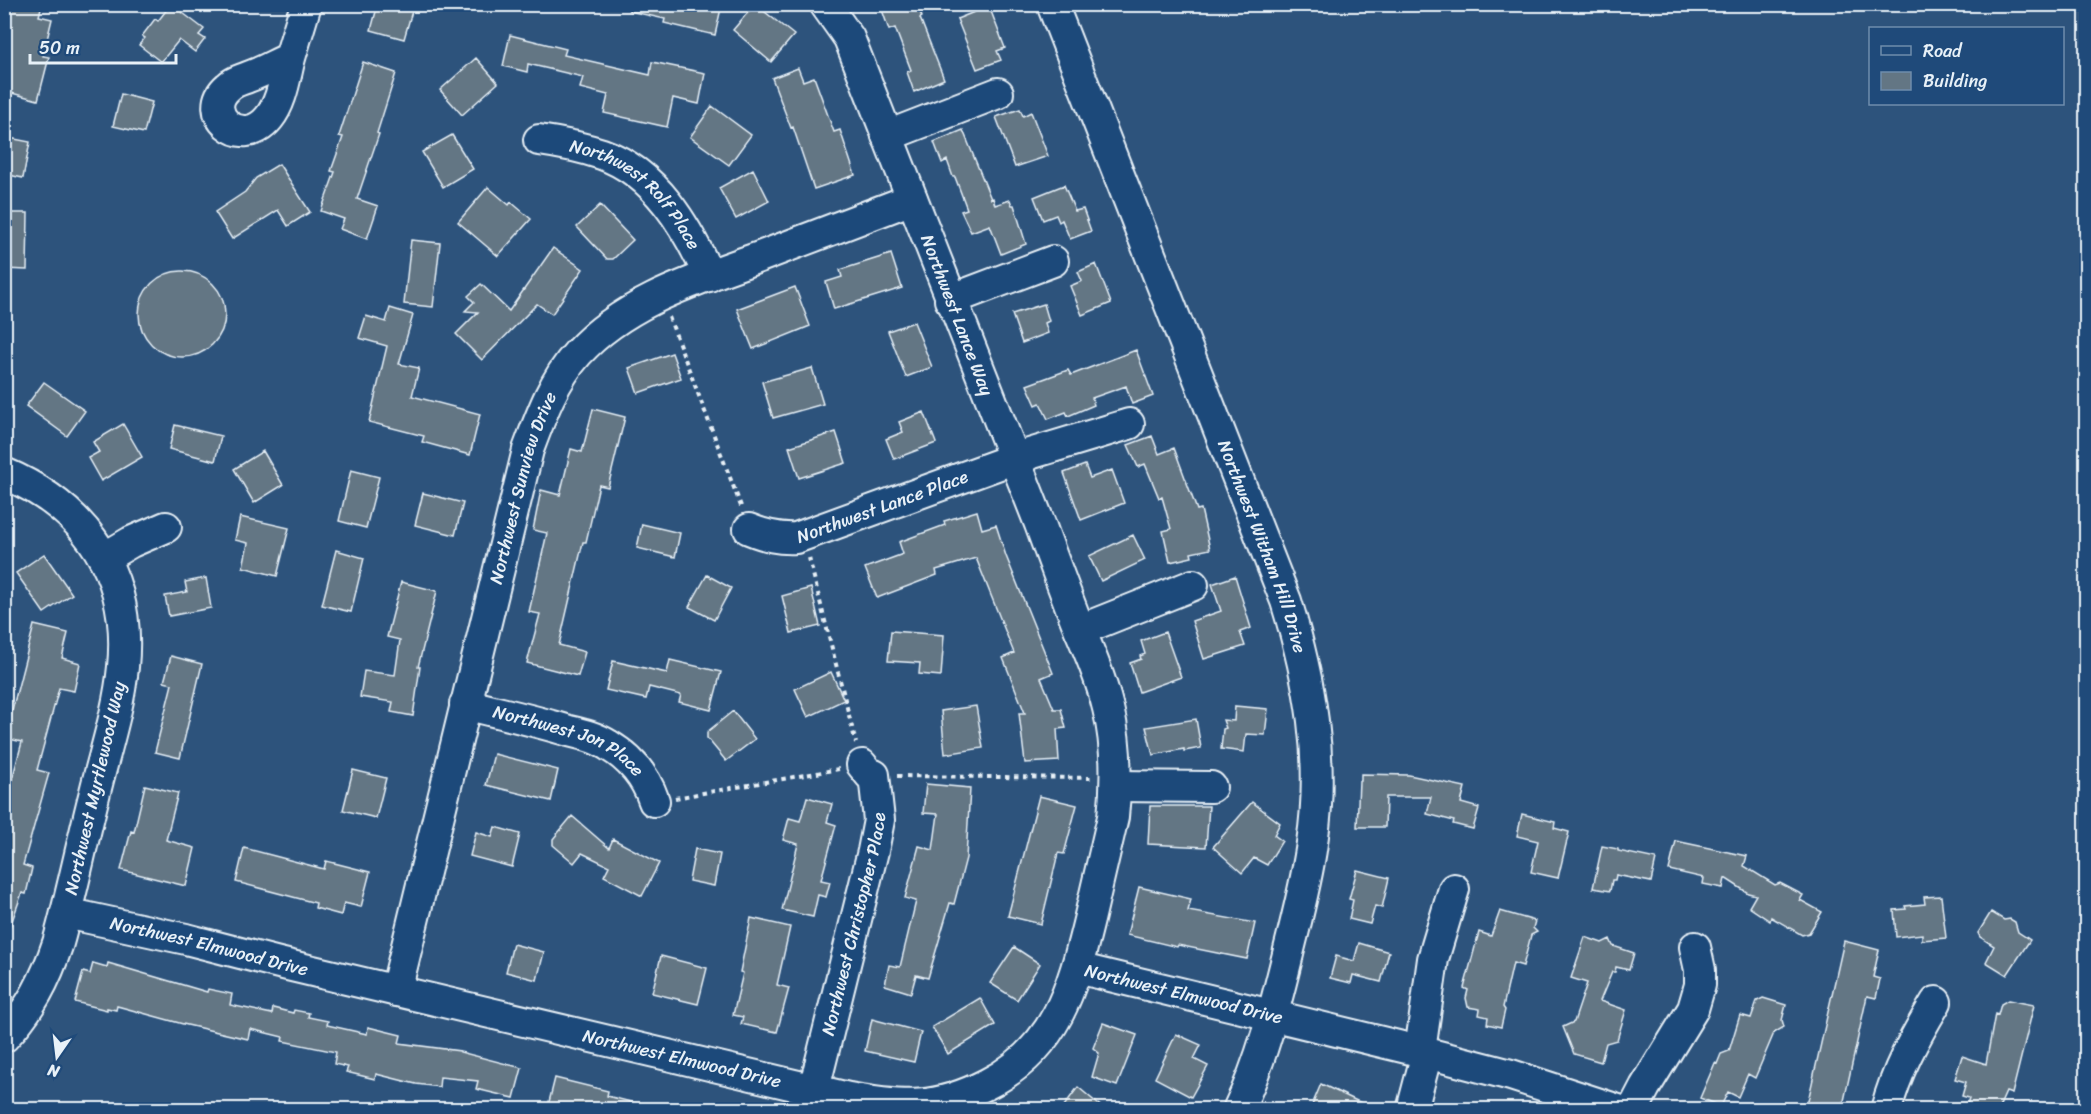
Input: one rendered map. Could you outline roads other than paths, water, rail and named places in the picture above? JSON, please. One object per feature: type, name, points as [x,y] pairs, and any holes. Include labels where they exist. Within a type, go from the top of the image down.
[{"type":"street","points":[[290,58],[306,4]]},
{"type":"street","name":"Northwest Lance Way","points":[[825,4],[849,38],[1101,682],[1109,710],[1115,752],[1116,782],[1113,818],[1077,968]]},
{"type":"street","name":"Northwest Witham Hill Drive","points":[[1052,4],[1286,601],[1299,643],[1310,694],[1315,730],[1317,787],[1313,841],[1274,1016],[1253,1076],[1238,1110]]},
{"type":"street","points":[[887,136],[998,93]]},
{"type":"street","name":"Northwest Rolf Place","points":[[538,140],[564,144],[603,155],[622,164],[648,184],[666,201],[687,230],[709,276]]},
{"type":"street","name":"Northwest Sunview Drive","points":[[396,991],[528,450],[543,408],[560,376],[580,352],[609,327],[641,306],[709,276],[912,200]]},
{"type":"street","points":[[950,300],[1053,261]]},
{"type":"street","name":"Northwest Lance Place","points":[[750,530],[783,539],[803,535],[1013,459],[1129,424]]},
{"type":"street","name":"Northwest Myrtlewood Way","points":[[4,473],[48,495],[66,509],[90,535],[104,558],[121,605],[124,632],[123,668],[116,708],[71,884],[66,913]]},
{"type":"street","points":[[104,558],[130,542],[166,527]]},
{"type":"street","points":[[1080,630],[1193,585]]},
{"type":"street","name":"Northwest Jon Place","points":[[465,704],[548,724],[608,744],[628,759],[644,778],[654,801]]},
{"type":"street","name":"Northwest Christopher Place","points":[[814,1089],[879,820],[868,770]]},
{"type":"street","points":[[1116,782],[1211,787]]},
{"type":"street","points":[[1412,1110],[1424,1052],[1432,959],[1454,889]]},
{"type":"street","points":[[4,1037],[18,1023],[38,995],[48,974],[66,913]]},
{"type":"street","name":"Northwest Elmwood Drive","points":[[66,913],[186,939],[849,1098],[889,1105],[908,1106],[978,1101],[1001,1077],[1032,1052],[1049,1031],[1061,1011],[1077,968],[1424,1052],[1511,1075],[1618,1110]]},
{"type":"street","points":[[1633,1110],[1645,1086],[1693,1009],[1700,985],[1700,970],[1695,947]]},
{"type":"street","points":[[1886,1110],[1908,1049],[1935,1002]]}]
